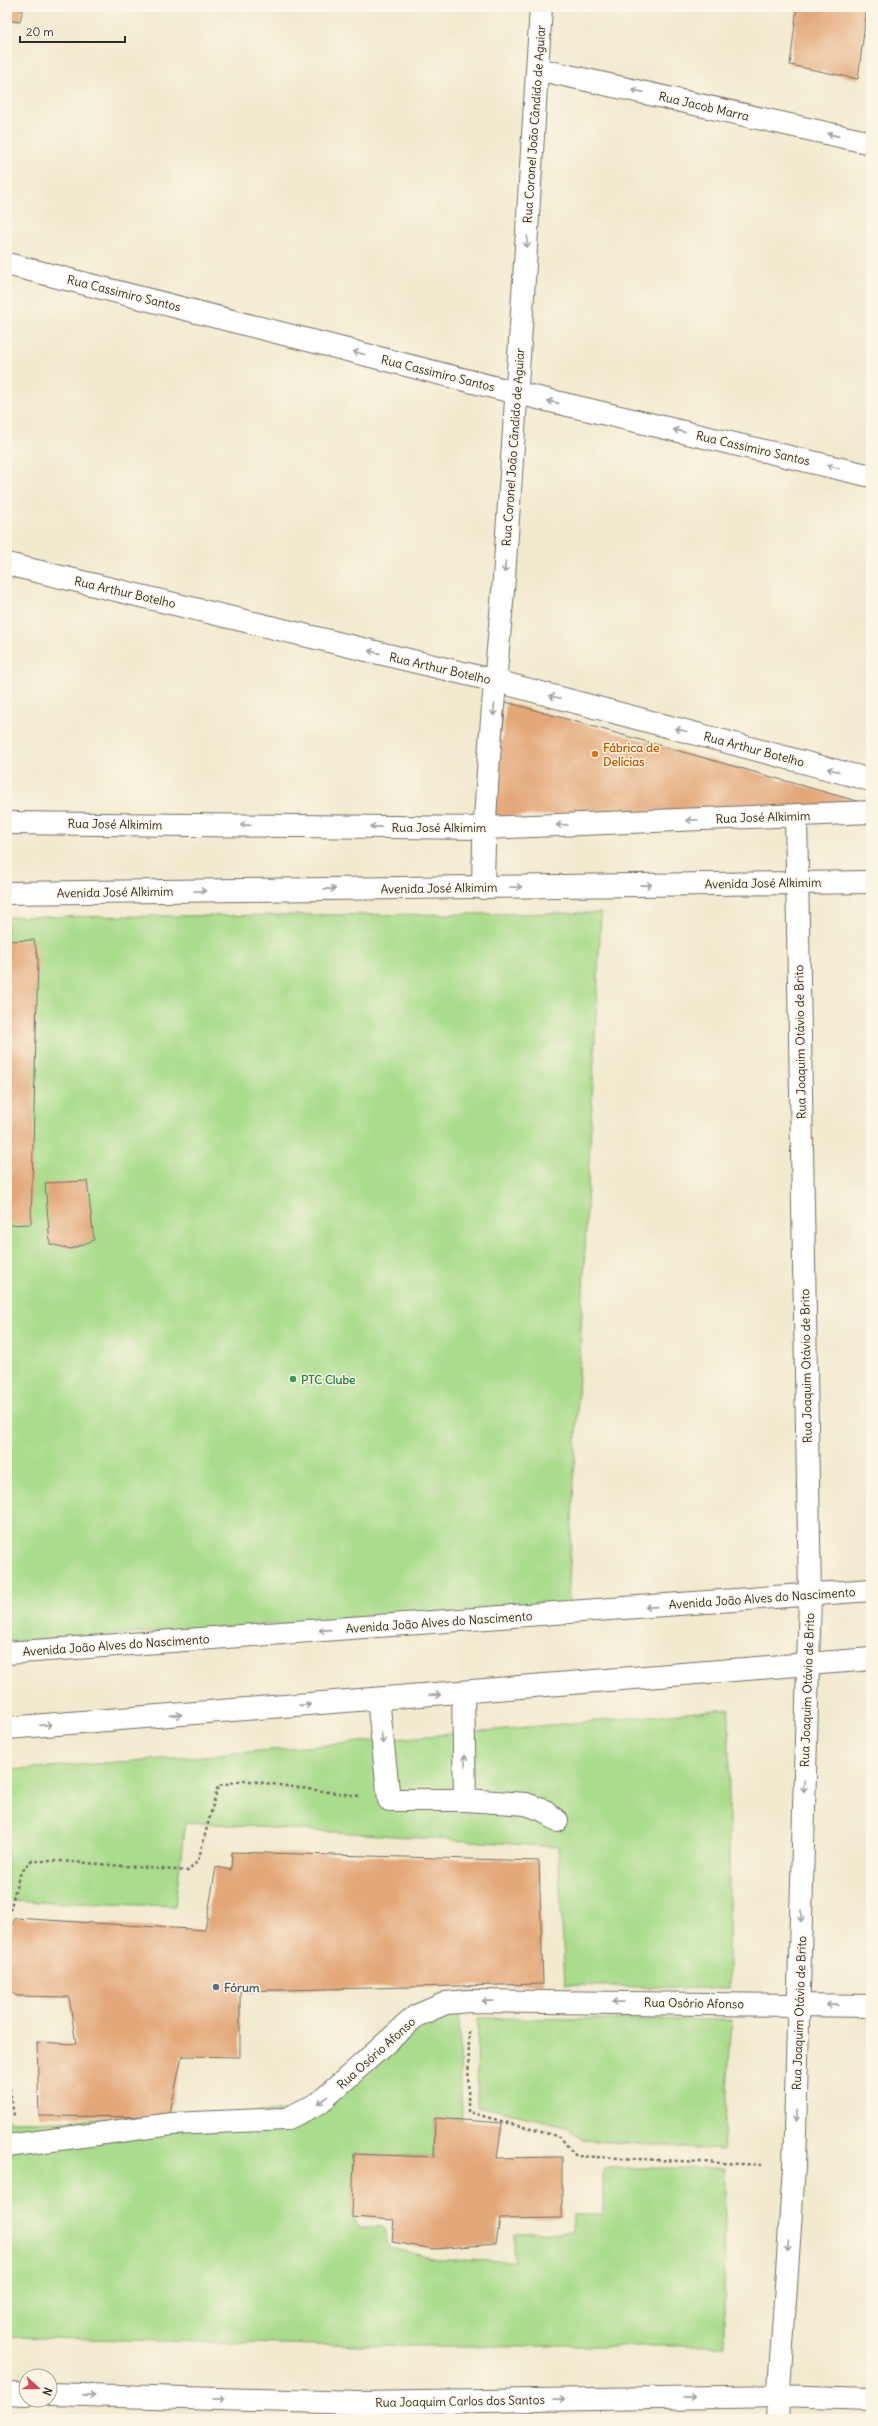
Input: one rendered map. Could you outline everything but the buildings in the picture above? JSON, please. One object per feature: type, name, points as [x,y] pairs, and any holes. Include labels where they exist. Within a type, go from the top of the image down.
[{"type":"street","name":"Rua Coronel João Cândido de Aguiar","points":[[483,888],[483,828],[496,681],[517,393],[541,7]]},
{"type":"street","name":"Rua Jacob Marra","points":[[537,68],[871,143]]},
{"type":"street","name":"Rua Cassimiro Santos","points":[[7,264],[517,393],[871,476]]},
{"type":"street","name":"Rua Arthur Botelho","points":[[7,564],[496,681],[871,780]]},
{"type":"street","name":"Rua José Alkimim","points":[[7,823],[483,828],[871,812]]},
{"type":"street","name":"Rua Joaquim Otávio de Brito","points":[[777,2419],[794,2167],[810,1595],[796,815]]},
{"type":"street","name":"Avenida José Alkimim","points":[[7,893],[871,882]]},
{"type":"street","name":"Avenida João Alves do Nascimento","points":[[7,1653],[871,1590]]},
{"type":"street","points":[[7,1728],[463,1693],[871,1659]]},
{"type":"street","points":[[463,1693],[465,1800]]},
{"type":"street","points":[[378,1699],[389,1800],[465,1800],[526,1804],[545,1811],[557,1821]]},
{"type":"street","name":"Rua Osório Afonso","points":[[13,2145],[172,2124],[286,2119],[320,2103],[416,2016],[446,2003],[469,2001],[871,2006]]},
{"type":"street","points":[[7,2393],[18,2394]]},
{"type":"street","name":"Rua Joaquim Carlos dos Santos","points":[[58,2394],[359,2411],[778,2396],[871,2399]]},
{"type":"path","points":[[7,1922],[19,1876],[30,1861],[60,1861],[188,1870],[198,1860],[218,1786],[243,1780],[389,1800]]},
{"type":"path","points":[[469,2001],[468,2112],[560,2138],[576,2156],[794,2167]]},
{"type":"path","points":[[7,2071],[13,2145]]},
{"type":"green space","name":"PTC Clube","points":[[601,913],[568,1605],[7,1642],[7,917]]},
{"type":"green space","points":[[729,1709],[729,1989],[565,1985],[558,1847],[185,1822],[175,1906],[7,1901],[7,1770],[204,1756]]},
{"type":"green space","points":[[459,2014],[462,2120],[435,2119],[434,2157],[354,2154],[352,2217],[359,2227],[383,2227],[389,2247],[437,2260],[514,2261],[514,2233],[572,2232],[572,2215],[603,2215],[603,2168],[725,2168],[724,2346],[359,2346],[7,2337],[7,2120],[28,2122],[320,2110],[430,2015]]},
{"type":"green space","points":[[478,2018],[732,2020],[723,2150],[582,2140],[567,2126],[477,2106]]},
{"type":"place","name":"Fábrica de Delícias","points":[[595,754]]},
{"type":"place","name":"PTC Clube","points":[[293,1379]]},
{"type":"place","name":"Fórum","points":[[216,1987]]}]
